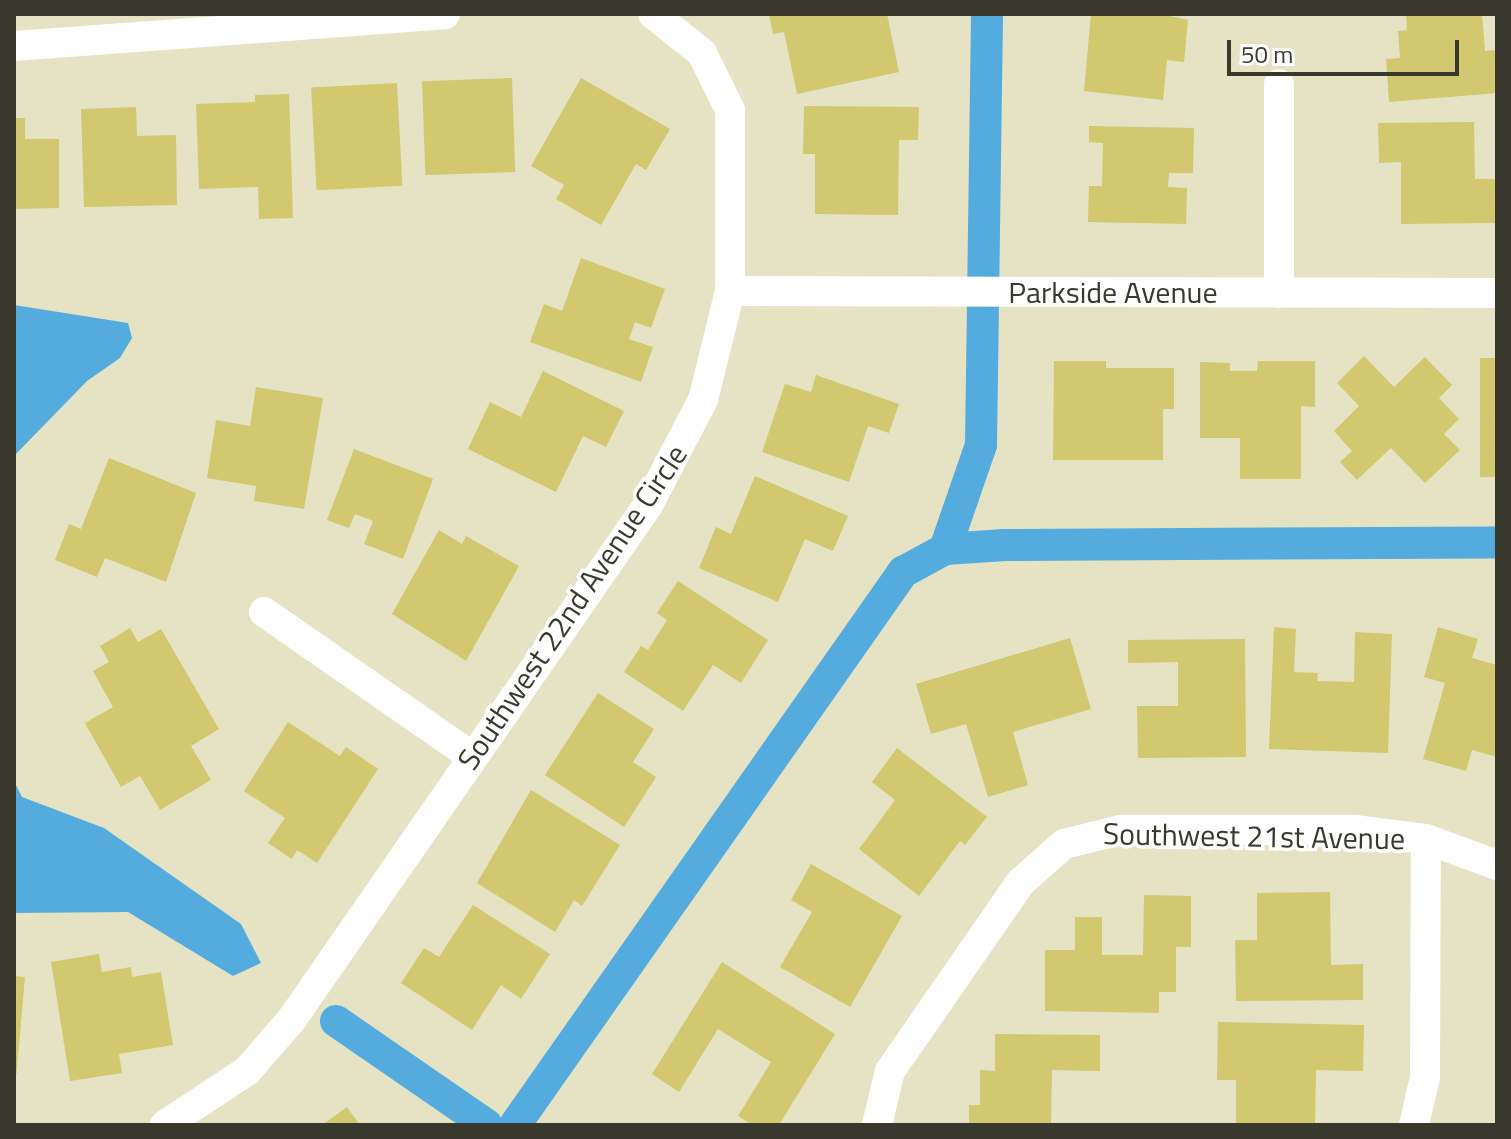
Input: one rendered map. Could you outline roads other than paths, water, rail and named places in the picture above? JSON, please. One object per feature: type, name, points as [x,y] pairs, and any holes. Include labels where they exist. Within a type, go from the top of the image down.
[{"type":"street","points":[[14,46],[445,14]]},
{"type":"street","name":"Southwest 22nd Avenue Circle","points":[[165,1125],[224,1090],[271,1045],[473,757],[678,454],[707,386],[730,291],[730,110],[702,53],[653,14]]},
{"type":"street","points":[[1279,84],[1279,293]]},
{"type":"street","name":"Parkside Avenue","points":[[730,291],[1497,293]]},
{"type":"street","points":[[264,612],[473,757]]},
{"type":"street","name":"Southwest 21st Avenue","points":[[877,1125],[890,1071],[1021,882],[1064,844],[1121,830],[1355,830],[1426,839],[1497,865]]},
{"type":"street","points":[[1414,1125],[1425,1077],[1426,839]]},
{"type":"water","points":[[14,305],[128,323],[132,338],[120,358],[87,381],[14,456]]},
{"type":"water","points":[[14,781],[22,797],[104,828],[241,924],[261,963],[233,976],[128,912],[14,913]]},
{"type":"waterway","points":[[945,549],[981,445],[987,14]]},
{"type":"waterway","points":[[515,1125],[903,572],[945,549],[1005,545],[1497,542]]},
{"type":"waterway","points":[[336,1021],[487,1125]]}]
